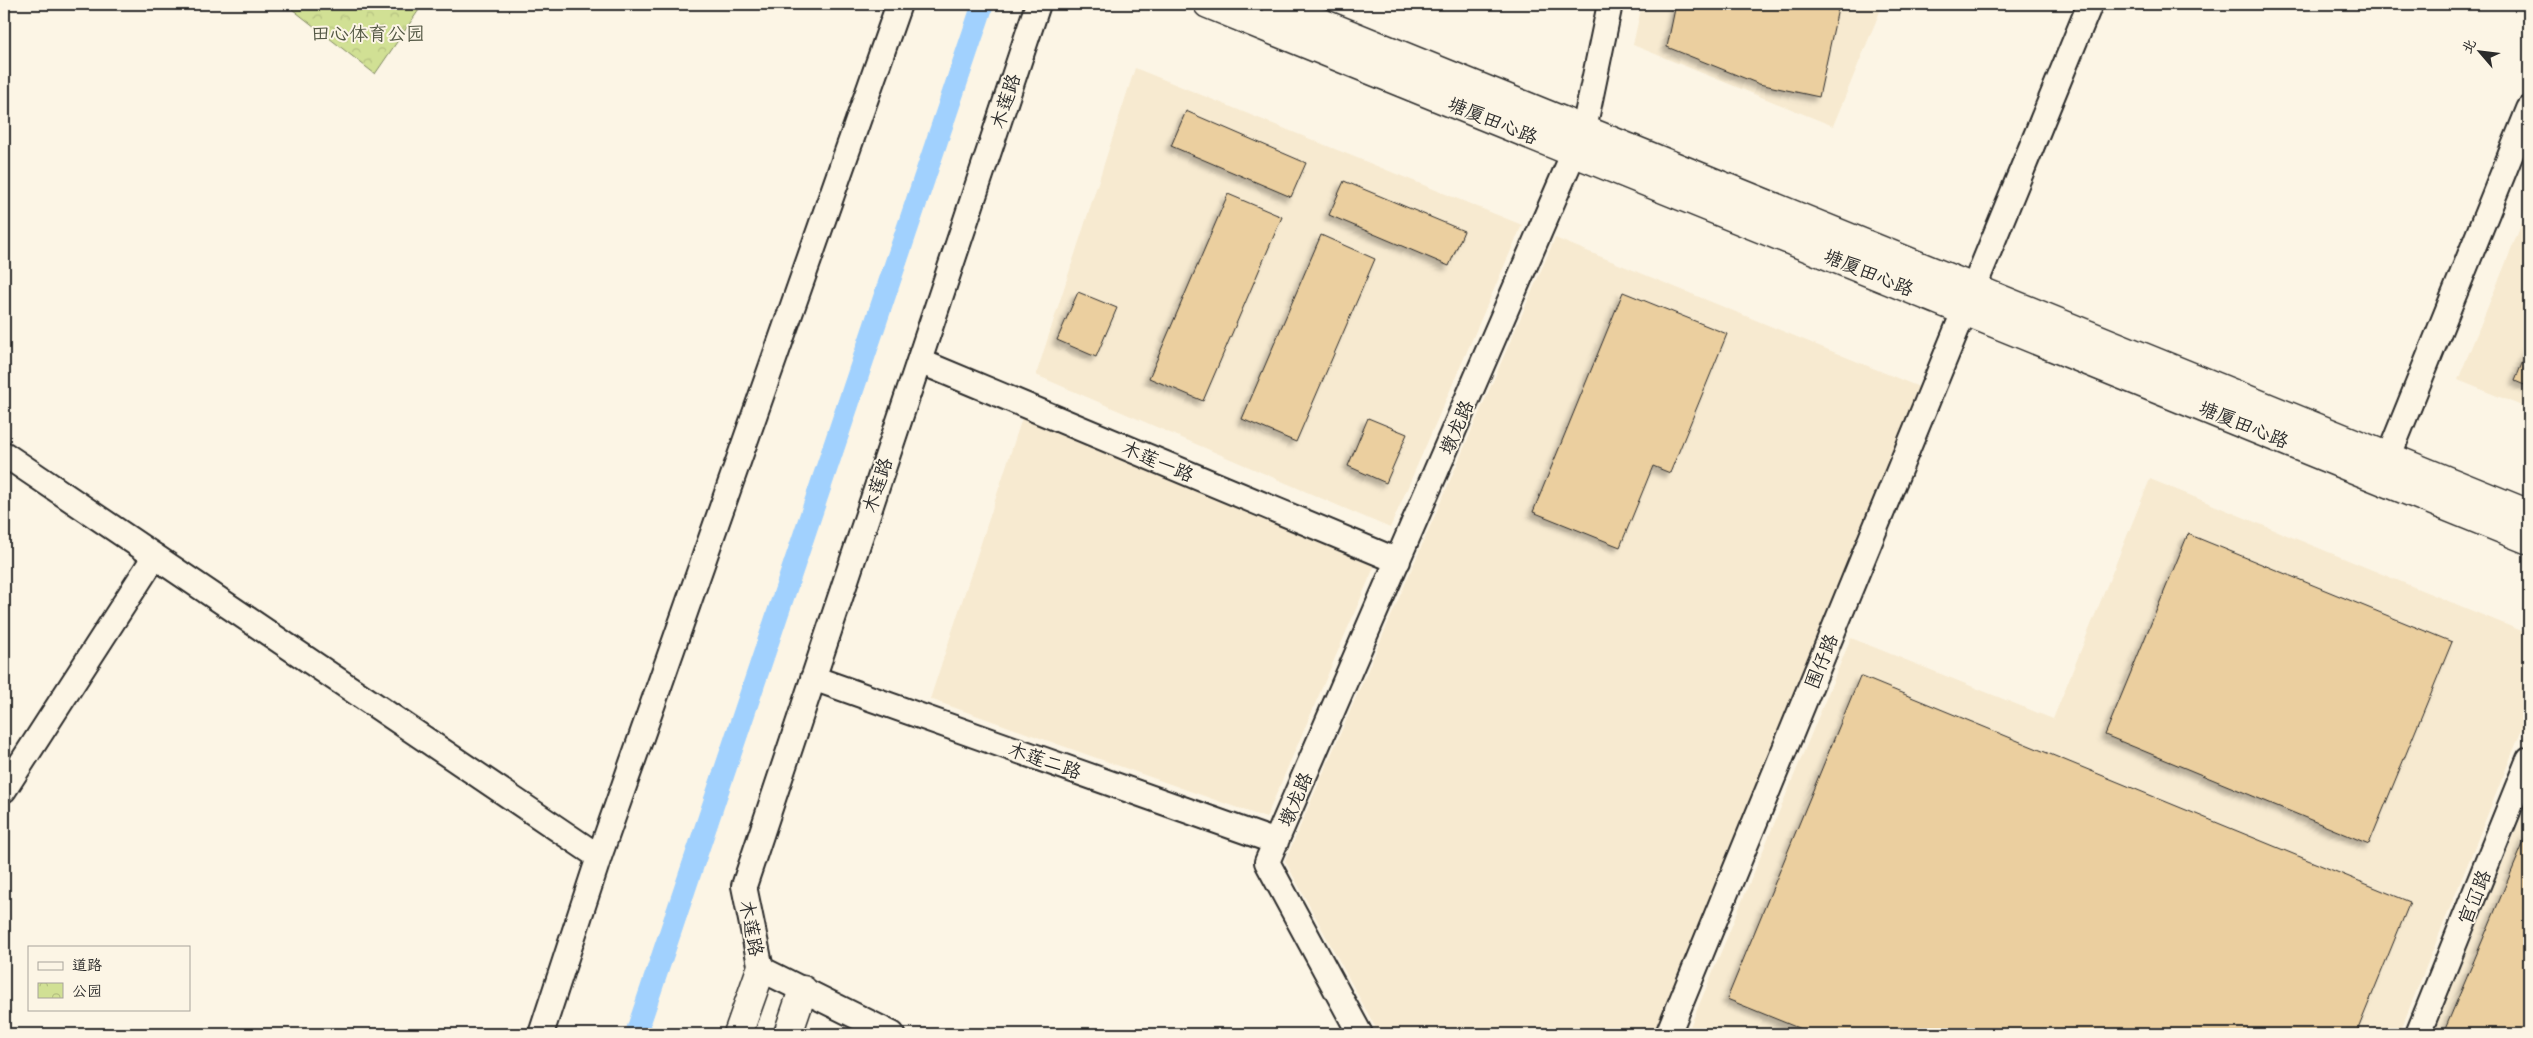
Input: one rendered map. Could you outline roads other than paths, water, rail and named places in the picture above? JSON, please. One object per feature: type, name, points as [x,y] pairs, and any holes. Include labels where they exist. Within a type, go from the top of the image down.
[{"type":"main road","name":"塘厦田心路","points":[[1208,4],[1579,141],[2384,468],[2529,540]]},
{"type":"main road","name":"塘厦田心路","points":[[1275,4],[1579,141]]},
{"type":"main road","name":"塘厦田心路","points":[[2384,468],[2529,514]]},
{"type":"main road","points":[[738,1034],[761,969]]},
{"type":"main road","points":[[788,1034],[803,990]]},
{"type":"street","points":[[541,1034],[599,857],[899,4]]},
{"type":"street","name":"木莲路","points":[[761,969],[744,886],[1038,4]]},
{"type":"street","name":"墩龙路","points":[[1360,1034],[1267,862],[1579,141],[1610,4]]},
{"type":"street","name":"围仔路","points":[[1668,1034],[2090,4]]},
{"type":"street","points":[[2384,468],[2529,109]]},
{"type":"street","name":"木莲一路","points":[[919,360],[1398,561]]},
{"type":"street","points":[[4,454],[599,857]]},
{"type":"street","points":[[4,790],[155,556]]},
{"type":"street","name":"木莲二路","points":[[813,678],[1276,842]]},
{"type":"street","name":"官冚路","points":[[2418,1034],[2529,760]]},
{"type":"street","points":[[761,969],[892,1034]]},
{"type":"waterway","points":[[636,1034],[983,4]]},
{"type":"park label","name":"田心体育公园","points":[[368,33]]}]
